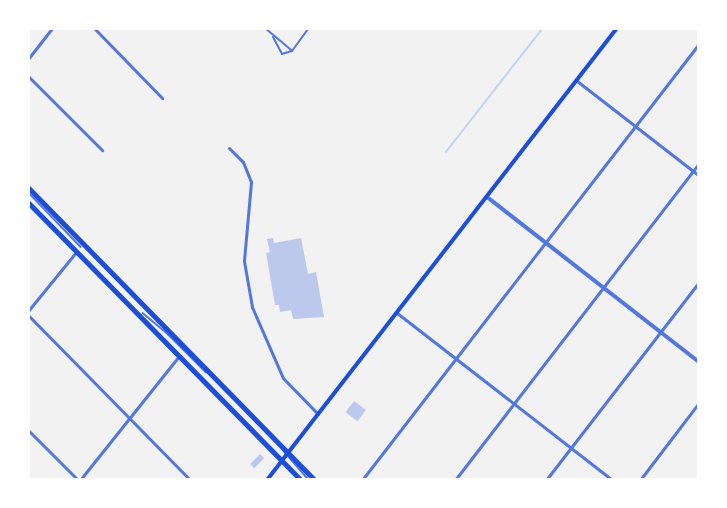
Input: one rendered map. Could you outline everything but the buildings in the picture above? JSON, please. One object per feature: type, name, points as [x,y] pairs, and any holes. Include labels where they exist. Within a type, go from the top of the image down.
[{"type":"main road","points":[[267,480],[617,28]]},
{"type":"main road","points":[[28,190],[315,480]]},
{"type":"main road","points":[[28,202],[79,249],[179,356],[301,480]]},
{"type":"street","points":[[28,59],[52,28]]},
{"type":"street","points":[[94,28],[162,98]]},
{"type":"street","points":[[265,28],[292,51]]},
{"type":"street","points":[[272,34],[282,54],[292,51],[309,28]]},
{"type":"street","points":[[362,480],[699,45]]},
{"type":"street","points":[[28,76],[102,150]]},
{"type":"street","points":[[577,81],[699,175]]},
{"type":"street","points":[[229,148],[246,167],[252,187],[244,261],[252,307],[283,378],[318,414]]},
{"type":"street","points":[[455,480],[699,164]]},
{"type":"street","points":[[487,197],[699,361]]},
{"type":"street","points":[[79,249],[28,313],[190,480]]},
{"type":"street","points":[[546,480],[699,283]]},
{"type":"street","points":[[397,313],[612,480]]},
{"type":"street","points":[[28,430],[79,480],[179,356]]},
{"type":"street","points":[[640,480],[699,404]]},
{"type":"lane","points":[[28,190],[79,249]]},
{"type":"lane","points":[[143,313],[168,334],[287,454],[309,480]]},
{"type":"waterway","points":[[446,152],[543,28]]}]
